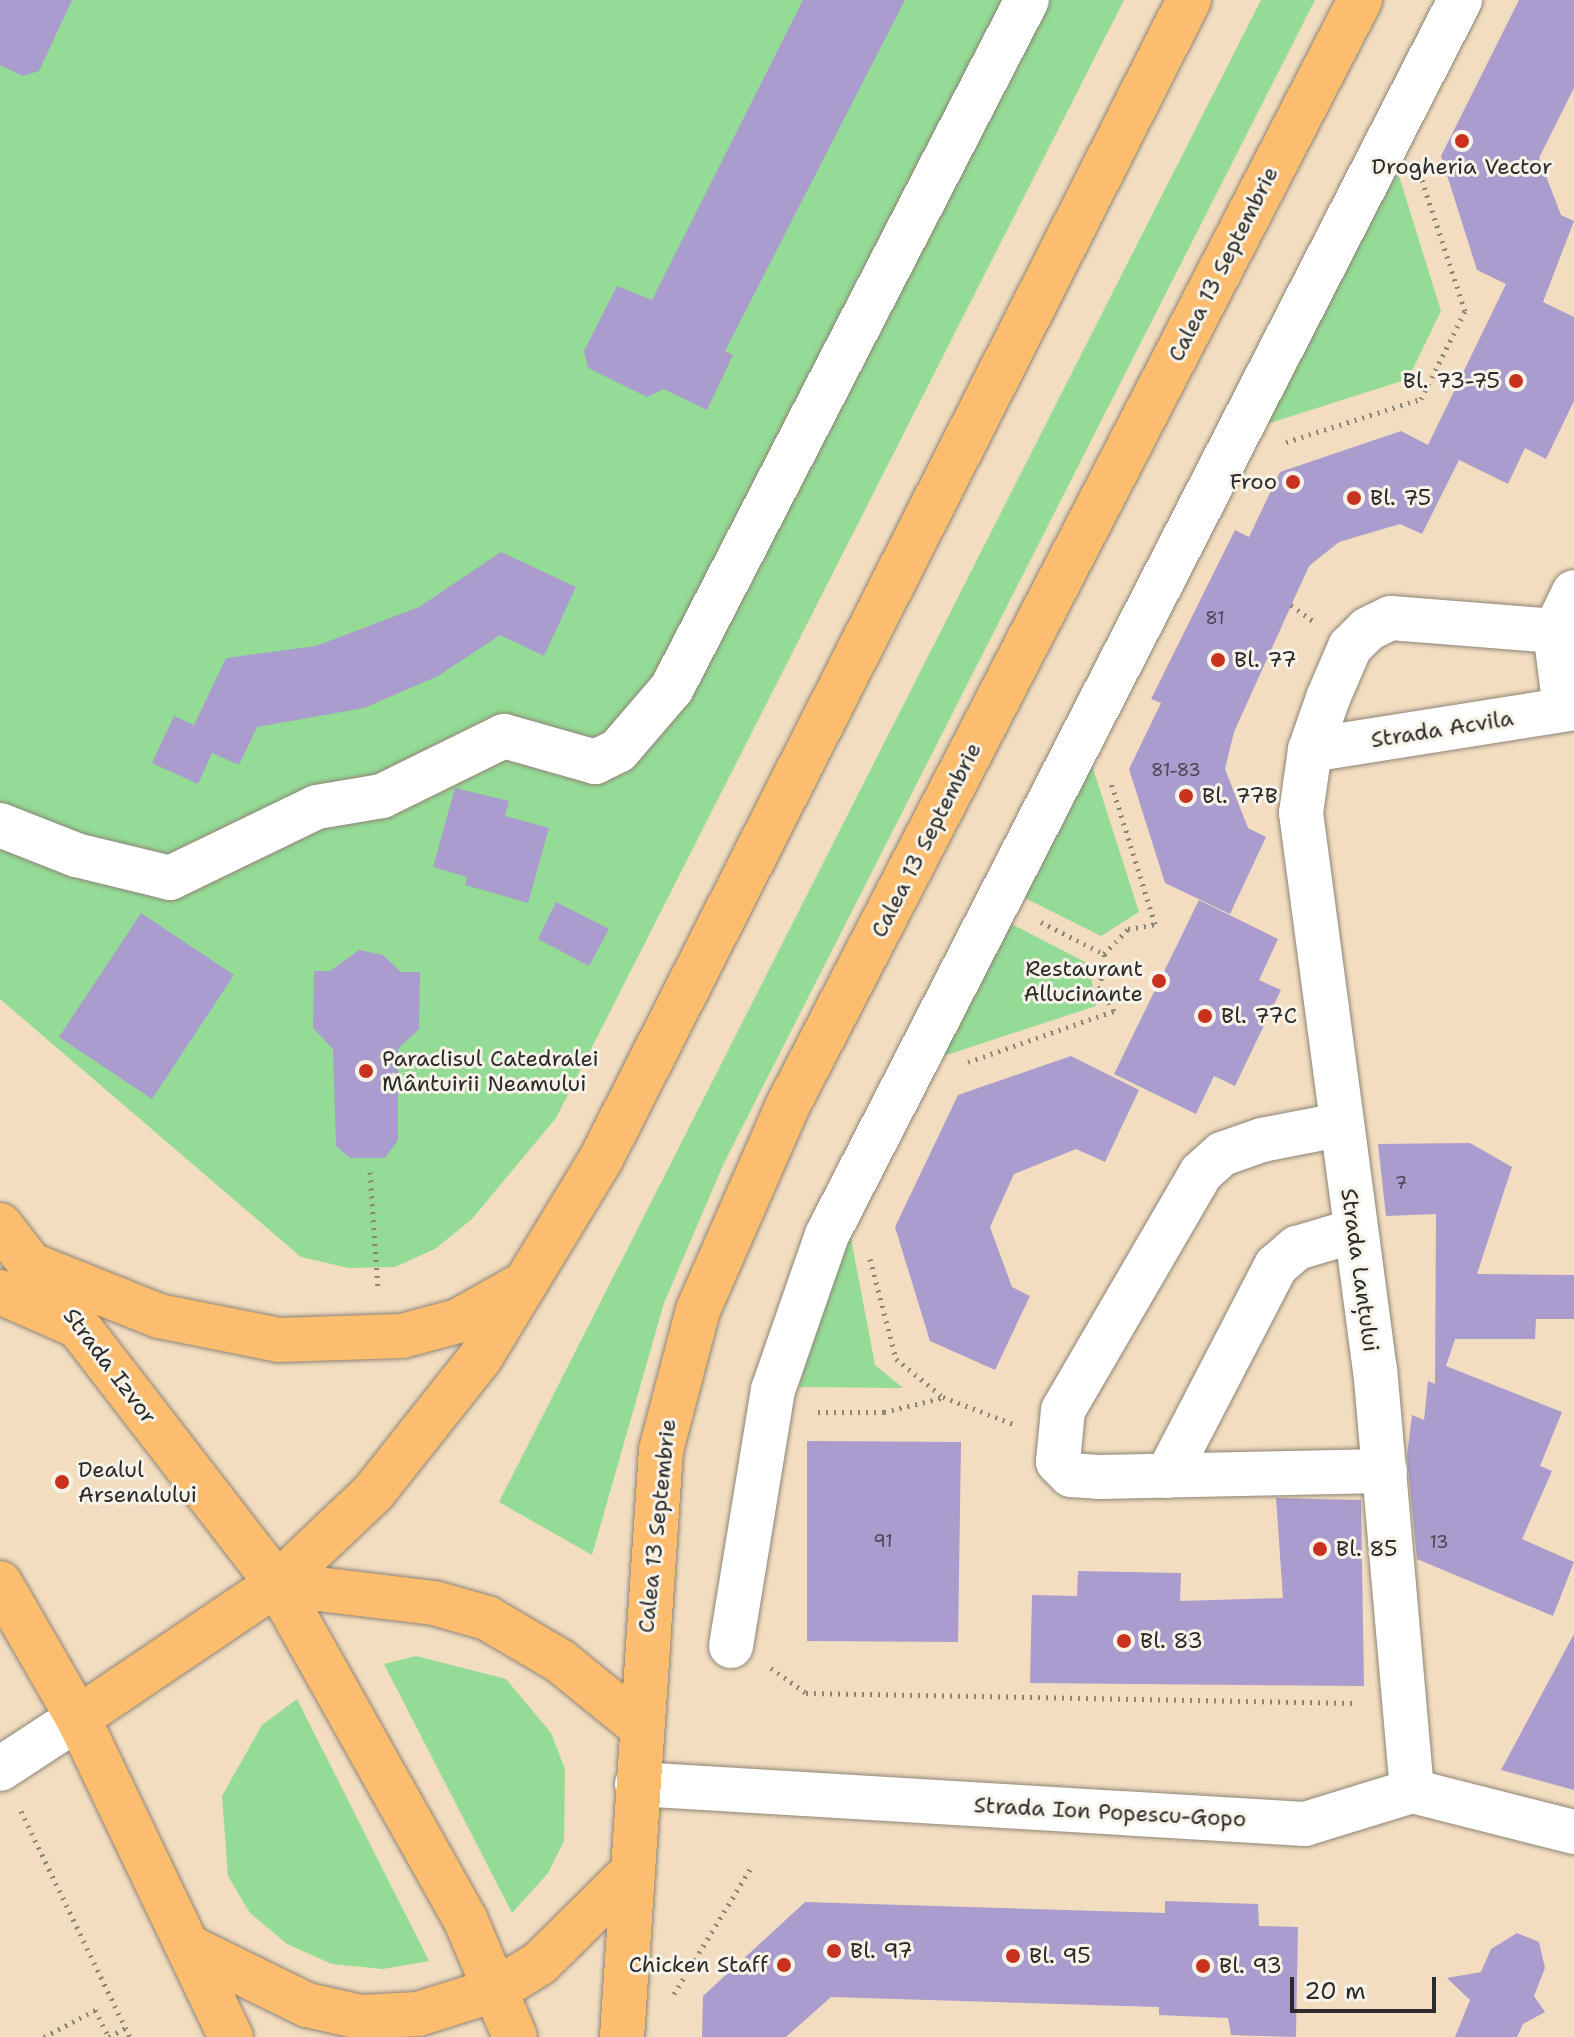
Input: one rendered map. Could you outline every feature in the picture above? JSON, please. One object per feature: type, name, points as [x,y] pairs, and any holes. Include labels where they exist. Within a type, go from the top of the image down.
[{"type":"main road","points":[[78,1718],[277,1584],[373,1493],[432,1423],[528,1282],[636,1091],[1189,0]]},
{"type":"main road","name":"Calea 13 Septembrie","points":[[633,1871],[640,1726],[661,1450],[698,1310],[741,1206],[1360,0]]},
{"type":"main road","name":"Strada Izvor","points":[[0,1225],[277,1584]]},
{"type":"main road","points":[[34,1266],[159,1316],[279,1340],[402,1336],[458,1321],[528,1282]]},
{"type":"main road","points":[[0,1292],[83,1329]]},
{"type":"main road","points":[[0,1583],[78,1718],[193,1949],[231,2037]]},
{"type":"main road","points":[[277,1584],[434,1603],[487,1618],[560,1661],[640,1726]]},
{"type":"main road","points":[[277,1584],[498,1989],[515,2037]]},
{"type":"main road","points":[[193,1949],[254,1984],[361,2017],[418,2014],[498,1989],[540,1963],[633,1871]]},
{"type":"main road","points":[[622,2037],[633,1871]]},
{"type":"street","points":[[0,825],[76,855],[170,878],[317,807],[382,796],[504,736],[595,762],[618,751],[672,688],[1027,0]]},
{"type":"street","points":[[731,1646],[769,1412],[827,1235],[1460,0]]},
{"type":"street","points":[[1569,708],[1555,631],[1574,592]]},
{"type":"street","name":"Strada Lanțului","points":[[1412,1791],[1410,1704],[1385,1471],[1301,813],[1310,750],[1350,647],[1368,629],[1391,618],[1555,631]]},
{"type":"street","name":"Strada Acvila","points":[[1310,750],[1569,708]]},
{"type":"street","points":[[1339,1125],[1262,1140],[1222,1154],[1201,1173],[1056,1432],[1058,1462],[1071,1475],[1385,1471]]},
{"type":"street","points":[[1167,1476],[1276,1266],[1297,1248],[1354,1231]]},
{"type":"street","points":[[0,1768],[78,1718]]},
{"type":"street","name":"Strada Ion Popescu-Gopo","points":[[637,1784],[1305,1824],[1412,1791]]},
{"type":"street","points":[[1412,1791],[1574,1832]]},
{"type":"path","points":[[1225,462],[1421,399],[1465,311],[1401,116]]},
{"type":"path","points":[[904,1084],[1114,1011],[1100,988],[1104,954],[1128,929],[1155,924],[1091,721]]},
{"type":"path","points":[[998,901],[1104,954]]},
{"type":"path","points":[[370,1172],[378,1289]]},
{"type":"path","points":[[855,1180],[896,1359],[943,1397],[1000,1421],[1056,1432]]},
{"type":"path","points":[[769,1412],[884,1412],[943,1397]]},
{"type":"path","points":[[731,1646],[806,1693],[1410,1704]]},
{"type":"path","points":[[0,1768],[130,2037]]},
{"type":"path","points":[[672,2011],[672,1997],[751,1868]]},
{"type":"path","points":[[44,2037],[95,2010],[109,2037],[125,2028]]},
{"type":"green space","points":[[0,0],[1124,0],[556,1118],[472,1219],[435,1249],[395,1267],[349,1268],[301,1257],[0,999]]},
{"type":"green space","points":[[1261,0],[1315,0],[723,1165],[664,1303],[592,1555],[499,1502]]},
{"type":"green space","points":[[1395,163],[1441,311],[1408,379],[1264,425]]},
{"type":"green space","points":[[1088,753],[1139,912],[1101,936],[1015,893]]},
{"type":"green space","points":[[1002,919],[1089,964],[1096,1006],[931,1060]]},
{"type":"green space","points":[[849,1228],[875,1365],[903,1388],[799,1387]]},
{"type":"green space","points":[[416,1656],[506,1679],[551,1733],[565,1769],[564,1841],[548,1873],[512,1913],[384,1664]]},
{"type":"green space","points":[[297,1699],[429,1961],[383,1969],[332,1964],[287,1944],[250,1913],[228,1876],[222,1796],[262,1725]]},
{"type":"building","points":[[0,0],[72,0],[39,71],[23,76],[0,65]]},
{"type":"building","points":[[803,0],[905,0],[725,351],[733,355],[707,410],[664,389],[647,397],[588,368],[584,351],[617,286],[652,300]]},
{"type":"building","points":[[1519,0],[1574,0],[1574,88],[1539,158],[1561,215],[1574,221],[1543,302],[1574,317],[1574,401],[1546,459],[1525,448],[1508,484],[1437,449],[1459,460],[1422,534],[1400,524],[1339,542],[1309,566],[1234,732],[1225,769],[1248,828],[1266,837],[1230,914],[1165,883],[1129,769],[1161,703],[1151,699],[1235,530],[1249,537],[1280,472],[1401,431],[1428,445],[1506,284],[1477,270],[1441,156]]},
{"type":"building","points":[[501,552],[576,587],[544,656],[500,635],[438,676],[364,708],[257,727],[239,765],[212,753],[198,784],[152,763],[174,716],[194,725],[226,658],[316,646],[419,607]]},
{"type":"building","points":[[455,788],[509,801],[505,816],[549,828],[528,903],[465,885],[467,877],[433,867]]},
{"type":"building","name":"Bl. 77C","points":[[1199,900],[1278,939],[1259,980],[1281,990],[1235,1086],[1214,1076],[1196,1114],[1114,1074]]},
{"type":"building","points":[[556,902],[609,929],[589,966],[538,939]]},
{"type":"building","points":[[141,913],[234,975],[152,1099],[59,1037]]},
{"type":"building","name":"Paraclisul Catedralei Mântuirii Neamului","points":[[359,950],[383,955],[401,972],[420,972],[419,1029],[398,1049],[398,1140],[385,1158],[350,1158],[336,1146],[333,1049],[313,1028],[314,971],[330,971]]},
{"type":"building","points":[[1071,1056],[1139,1090],[1105,1162],[1076,1149],[1014,1174],[990,1227],[1012,1287],[1030,1296],[995,1370],[930,1341],[895,1227],[958,1095]]},
{"type":"building","points":[[1470,1143],[1512,1167],[1477,1274],[1574,1275],[1574,1319],[1536,1319],[1535,1339],[1455,1339],[1446,1366],[1562,1412],[1540,1466],[1552,1471],[1522,1539],[1574,1562],[1553,1616],[1417,1559],[1407,1455],[1412,1415],[1424,1420],[1428,1381],[1435,1384],[1436,1214],[1386,1216],[1378,1144]]},
{"type":"building","points":[[807,1441],[961,1442],[958,1642],[807,1641]]},
{"type":"building","points":[[1276,1498],[1361,1500],[1364,1686],[1030,1683],[1032,1595],[1077,1596],[1078,1571],[1181,1573],[1180,1601],[1283,1598]]},
{"type":"building","points":[[1574,1634],[1574,1790],[1501,1770]]},
{"type":"building","points":[[1165,1901],[1258,1904],[1259,1926],[1298,1927],[1296,2037],[1231,2035],[1228,2018],[1159,2015],[1159,2007],[831,1997],[786,2037],[702,2037],[703,1996],[805,1902],[1165,1913]]},
{"type":"building","points":[[1517,1933],[1539,1942],[1545,1968],[1534,1996],[1545,2012],[1523,2024],[1517,2037],[1455,2037],[1470,2000],[1447,1978],[1481,1972],[1491,1949]]},
{"type":"place","name":"Drogheria Vector","points":[[1462,141]]},
{"type":"place","name":"Bl. 73-75","points":[[1516,381]]},
{"type":"place","name":"Froo","points":[[1293,482]]},
{"type":"place","name":"Bl. 75","points":[[1354,498]]},
{"type":"place","name":"Bl. 77","points":[[1218,660]]},
{"type":"place","name":"Bl. 77B","points":[[1186,796]]},
{"type":"place","name":"Restaurant Allucinante","points":[[1159,981]]},
{"type":"place","name":"Bl. 77C","points":[[1205,1016]]},
{"type":"place","name":"Paraclisul Catedralei Mântuirii Neamului","points":[[366,1071]]},
{"type":"place","name":"Dealul Arsenalului","points":[[62,1482]]},
{"type":"place","name":"Bl. 85","points":[[1320,1549]]},
{"type":"place","name":"Bl. 83","points":[[1124,1641]]},
{"type":"place","name":"Bl. 97","points":[[834,1951]]},
{"type":"place","name":"Bl. 95","points":[[1013,1956]]},
{"type":"place","name":"Chicken Staff","points":[[784,1965]]},
{"type":"place","name":"Bl. 93","points":[[1203,1966]]}]
